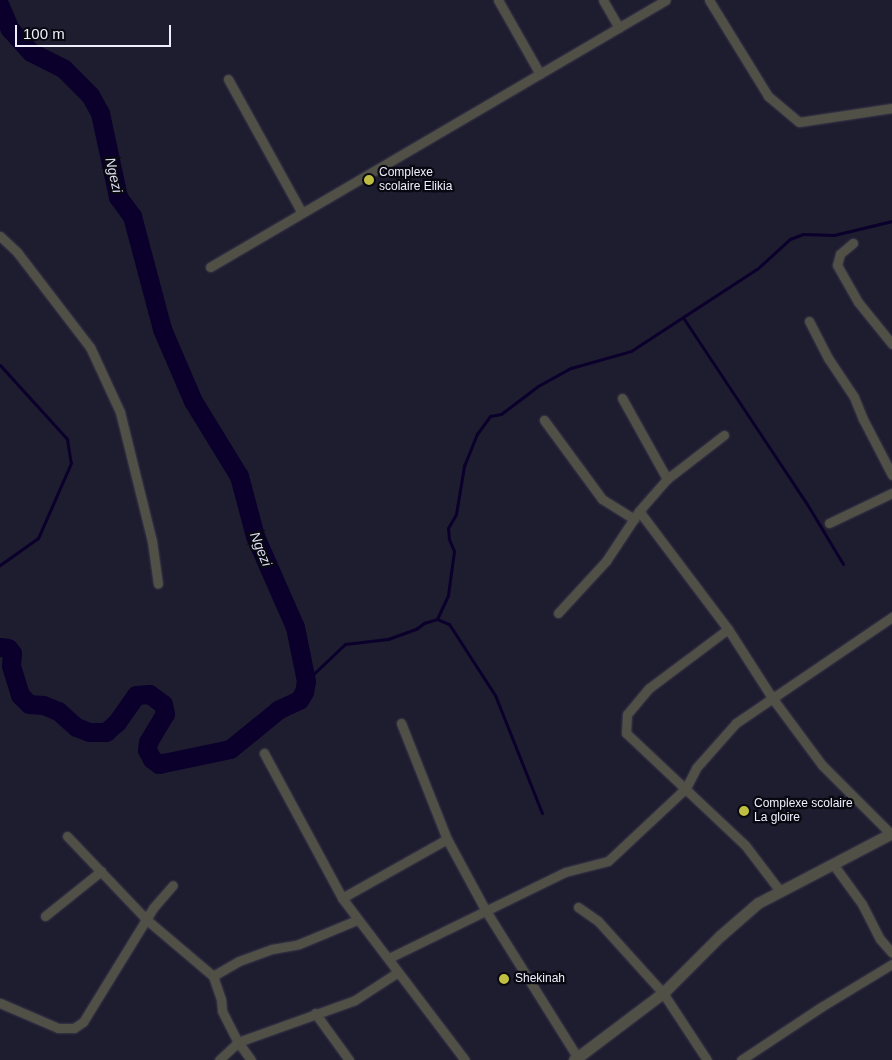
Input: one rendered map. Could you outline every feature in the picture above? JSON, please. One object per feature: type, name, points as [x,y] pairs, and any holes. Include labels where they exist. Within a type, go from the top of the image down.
[{"type":"street","points":[[498,0],[540,74]]},
{"type":"street","points":[[603,0],[619,28]]},
{"type":"street","points":[[210,267],[666,0]]},
{"type":"street","points":[[708,0],[768,96],[799,122],[892,108]]},
{"type":"street","points":[[228,79],[302,213]]},
{"type":"street","points":[[0,236],[17,252],[90,347],[120,412],[152,541],[158,584]]},
{"type":"street","points":[[854,243],[840,254],[837,265],[858,302],[892,344]]},
{"type":"street","points":[[809,321],[828,358],[854,396],[863,419],[892,475]]},
{"type":"street","points":[[622,398],[666,480]]},
{"type":"street","points":[[401,723],[447,839],[486,911],[576,1059],[663,993],[758,902],[892,834],[822,765],[773,699],[728,629],[636,515],[602,499],[544,420]]},
{"type":"street","points":[[558,613],[606,562],[636,515],[666,480],[724,435]]},
{"type":"street","points":[[830,522],[892,493]]},
{"type":"street","points":[[388,958],[565,872],[608,861],[686,788],[696,768],[736,723],[892,617]]},
{"type":"street","points":[[728,629],[649,688],[627,714],[626,733],[745,845],[780,891]]},
{"type":"street","points":[[264,753],[342,898],[465,1060]]},
{"type":"street","points":[[67,836],[147,920],[213,976],[221,999],[222,1011],[238,1042],[251,1060]]},
{"type":"street","points":[[342,898],[447,839]]},
{"type":"street","points":[[834,864],[862,904],[880,939],[892,953]]},
{"type":"street","points":[[45,916],[102,872]]},
{"type":"street","points":[[0,1003],[58,1028],[74,1028],[83,1022],[153,908],[173,886]]},
{"type":"street","points":[[578,907],[598,921],[663,993],[707,1060]]},
{"type":"street","points":[[213,976],[239,961],[272,949],[299,944],[357,920]]},
{"type":"street","points":[[741,1060],[821,1006],[892,964]]},
{"type":"street","points":[[219,1060],[238,1042],[355,1000],[398,972]]},
{"type":"street","points":[[315,1013],[349,1060]]},
{"type":"waterway","name":"Ngezi","points":[[0,6],[10,29],[31,52],[64,69],[90,95],[100,113],[118,197],[132,216],[162,329],[193,401],[239,476],[255,536],[295,627],[306,681],[304,692],[299,700],[278,710],[230,749],[159,764],[152,759],[147,750],[148,742],[165,714],[163,704],[149,694],[136,695],[117,722],[106,732],[89,732],[76,727],[58,711],[43,705],[29,704],[20,695],[11,665],[12,653],[8,648],[0,647]]},
{"type":"waterway","points":[[306,681],[345,644],[388,639],[437,619],[448,595],[454,551],[449,539],[448,528],[456,514],[464,466],[477,434],[490,416],[501,414],[538,386],[571,368],[631,351],[757,269],[790,239],[803,234],[834,235],[892,221]]},
{"type":"waterway","points":[[684,319],[807,504],[843,564]]},
{"type":"waterway","points":[[0,365],[67,439],[71,463],[38,538],[0,565]]},
{"type":"waterway","points":[[437,619],[449,624],[495,695],[542,813]]},
{"type":"place","name":"Complexe scolaire Elikia","points":[[369,180]]},
{"type":"place","name":"Complexe scolaire La gloire","points":[[744,811]]},
{"type":"place","name":"Shekinah","points":[[504,979]]}]
